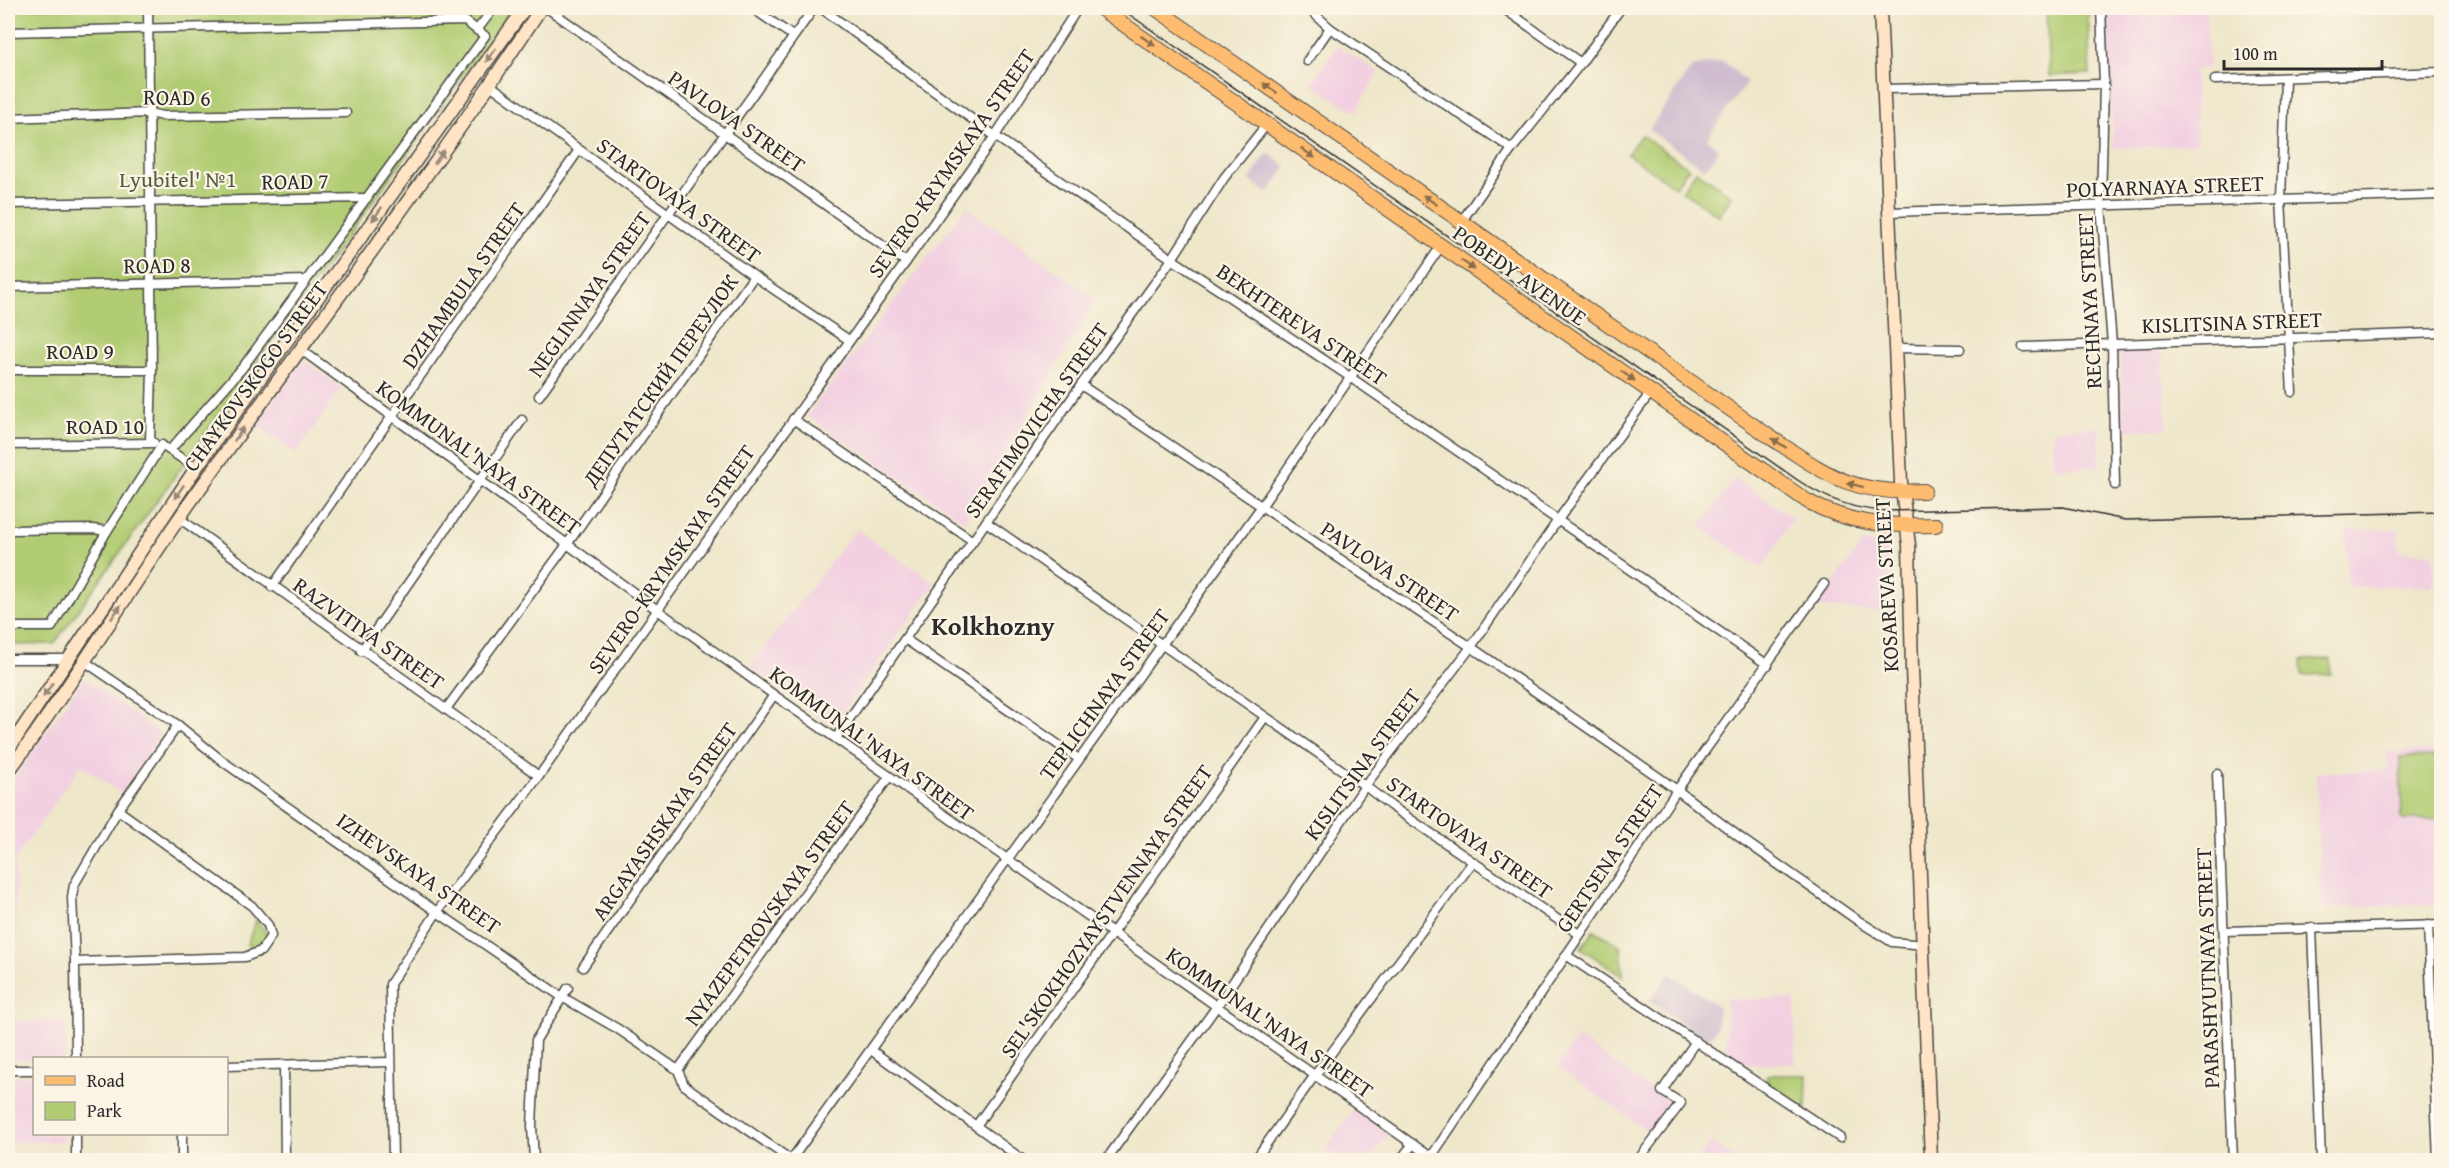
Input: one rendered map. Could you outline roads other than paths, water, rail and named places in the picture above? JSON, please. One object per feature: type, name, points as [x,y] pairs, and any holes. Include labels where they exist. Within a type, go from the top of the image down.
[{"type":"main road","name":"CHAYKOVSKOGO STREET","points":[[8,750],[196,468],[525,8]]},
{"type":"main road","name":"CHAYKOVSKOGO STREET","points":[[8,772],[179,518],[490,85],[541,8]]},
{"type":"main road","name":"POBEDY AVENUE","points":[[1100,8],[1777,481],[1826,511],[1869,523],[1936,525]]},
{"type":"main road","name":"POBEDY AVENUE","points":[[1155,8],[1828,475],[1855,485],[1886,492],[1924,491]]},
{"type":"main road","name":"KOSAREVA STREET","points":[[1880,8],[1902,492],[1907,525],[1931,1161]]},
{"type":"main road","name":"IZHEVSKAYA STREET","points":[[68,659],[84,661]]},
{"type":"street","points":[[148,8],[152,370],[150,442]]},
{"type":"street","points":[[477,30],[494,8]]},
{"type":"street","name":"PAVLOVA STREET","points":[[547,8],[906,262]]},
{"type":"street","points":[[752,8],[793,36]]},
{"type":"street","name":"NEGLINNAYA STREET","points":[[539,396],[813,8]]},
{"type":"street","name":"BEKHTEREVA STREET","points":[[821,8],[995,136],[1172,259],[1350,377],[1768,665]]},
{"type":"street","name":"SEVERO-KRYMSKAYA STREET","points":[[393,1161],[390,984],[437,912],[658,610],[995,136],[1078,8]]},
{"type":"street","points":[[1308,8],[1330,28],[1512,149]]},
{"type":"street","points":[[1503,8],[1581,63]]},
{"type":"street","points":[[1461,222],[1512,149],[1581,63],[1621,8]]},
{"type":"street","name":"RECHNAYA STREET","points":[[2101,8],[2104,84],[2101,205],[2112,344],[2115,485]]},
{"type":"street","points":[[8,32],[465,21],[485,36],[243,367],[166,447],[107,531],[52,627],[8,627]]},
{"type":"street","points":[[1307,61],[1330,28]]},
{"type":"street","points":[[2215,80],[2442,72]]},
{"type":"street","points":[[2285,78],[2281,200],[2292,392]]},
{"type":"street","points":[[1885,88],[2104,84]]},
{"type":"street","name":"STARTOVAYA STREET","points":[[490,85],[754,276],[849,340]]},
{"type":"street","name":"ROAD 6","points":[[8,118],[149,113],[162,116],[346,113]]},
{"type":"street","name":"SERAFIMOVICHA STREET","points":[[836,738],[1081,385],[1172,259],[1224,178],[1268,124]]},
{"type":"street","name":"DZHAMBULA STREET","points":[[272,587],[393,418],[579,150]]},
{"type":"street","name":"POLYARNAYA STREET","points":[[1889,212],[2442,195]]},
{"type":"street","name":"ROAD 7","points":[[8,204],[367,198]]},
{"type":"street","name":"TEPLICHNAYA STREET","points":[[791,1160],[1261,507],[1441,246]]},
{"type":"street","name":"ДЕПУТАТСКИЙ ПЕРЕУЛОК","points":[[446,709],[567,543],[754,276]]},
{"type":"street","name":"ROAD 8","points":[[8,287],[306,280]]},
{"type":"street","name":"KISLITSINA STREET","points":[[2023,347],[2442,333]]},
{"type":"street","points":[[1896,348],[1960,349]]},
{"type":"street","name":"KOMMUNAL'NAYA STREET","points":[[300,349],[774,695],[1431,1157]]},
{"type":"street","name":"ROAD 9","points":[[8,370],[73,368],[152,370]]},
{"type":"street","name":"PAVLOVA STREET","points":[[1081,385],[1472,648],[1677,790],[1857,920],[1892,942],[1924,945]]},
{"type":"street","name":"KISLITSINA STREET","points":[[1106,1161],[1217,1006],[1365,786],[1472,648],[1558,520],[1651,392]]},
{"type":"street","points":[[793,418],[973,541]]},
{"type":"street","points":[[361,651],[522,420]]},
{"type":"street","name":"ROAD 10","points":[[8,445],[150,442],[166,447],[196,468]]},
{"type":"street","name":"RAZVITIYA STREET","points":[[179,518],[538,776]]},
{"type":"street","name":"STARTOVAYA STREET","points":[[986,522],[1472,863],[1579,934]]},
{"type":"street","points":[[8,530],[93,529],[107,531]]},
{"type":"street","name":"GERTSENA STREET","points":[[1431,1157],[1677,790],[1824,584]]},
{"type":"street","points":[[905,639],[1079,759]]},
{"type":"street","name":"IZHEVSKAYA STREET","points":[[8,659],[68,659]]},
{"type":"street","name":"IZHEVSKAYA STREET","points":[[84,661],[178,725],[225,763],[437,912],[562,997],[618,1029],[678,1070],[684,1085],[791,1160]]},
{"type":"street","name":"ARGAYASHSKAYA STREET","points":[[583,967],[774,695]]},
{"type":"street","name":"SEL'SKOKHOZYAYSTVENNAYA STREET","points":[[976,1126],[1265,717]]},
{"type":"street","points":[[76,1057],[72,897],[74,885],[118,810],[178,725]]},
{"type":"street","name":"PARASHYUTNAYA STREET","points":[[2217,774],[2233,1161]]},
{"type":"street","name":"NYAZEPETROVSKAYA STREET","points":[[678,1070],[889,777]]},
{"type":"street","points":[[75,962],[245,957],[261,951],[271,936],[268,925],[252,906],[118,810]]},
{"type":"street","points":[[1255,1161],[1315,1075],[1472,863]]},
{"type":"street","points":[[2428,925],[2438,1161]]},
{"type":"street","points":[[2224,931],[2442,925]]},
{"type":"street","points":[[2312,928],[2321,1161]]},
{"type":"street","points":[[1566,954],[1840,1138]]},
{"type":"street","points":[[534,1161],[532,1126],[536,1040],[568,988]]},
{"type":"street","points":[[1638,1161],[1681,1104],[1662,1091],[1696,1041]]},
{"type":"street","points":[[871,1050],[1023,1161]]},
{"type":"street","points":[[228,1066],[390,1062]]},
{"type":"street","points":[[284,1065],[285,1161]]},
{"type":"street","points":[[8,1070],[33,1070]]},
{"type":"street","points":[[76,1135],[76,1161]]},
{"type":"street","points":[[182,1135],[182,1161]]},
{"type":"street","points":[[1400,1161],[1413,1144]]},
{"type":"tram line","points":[[1120,8],[1799,481],[1841,502],[1886,511],[2063,507],[2125,520],[2442,512]]},
{"type":"district","name":"Kolkhozny","points":[[993,625]]},
{"type":"park label","name":"Lyubitel' №1","points":[[178,179]]}]
